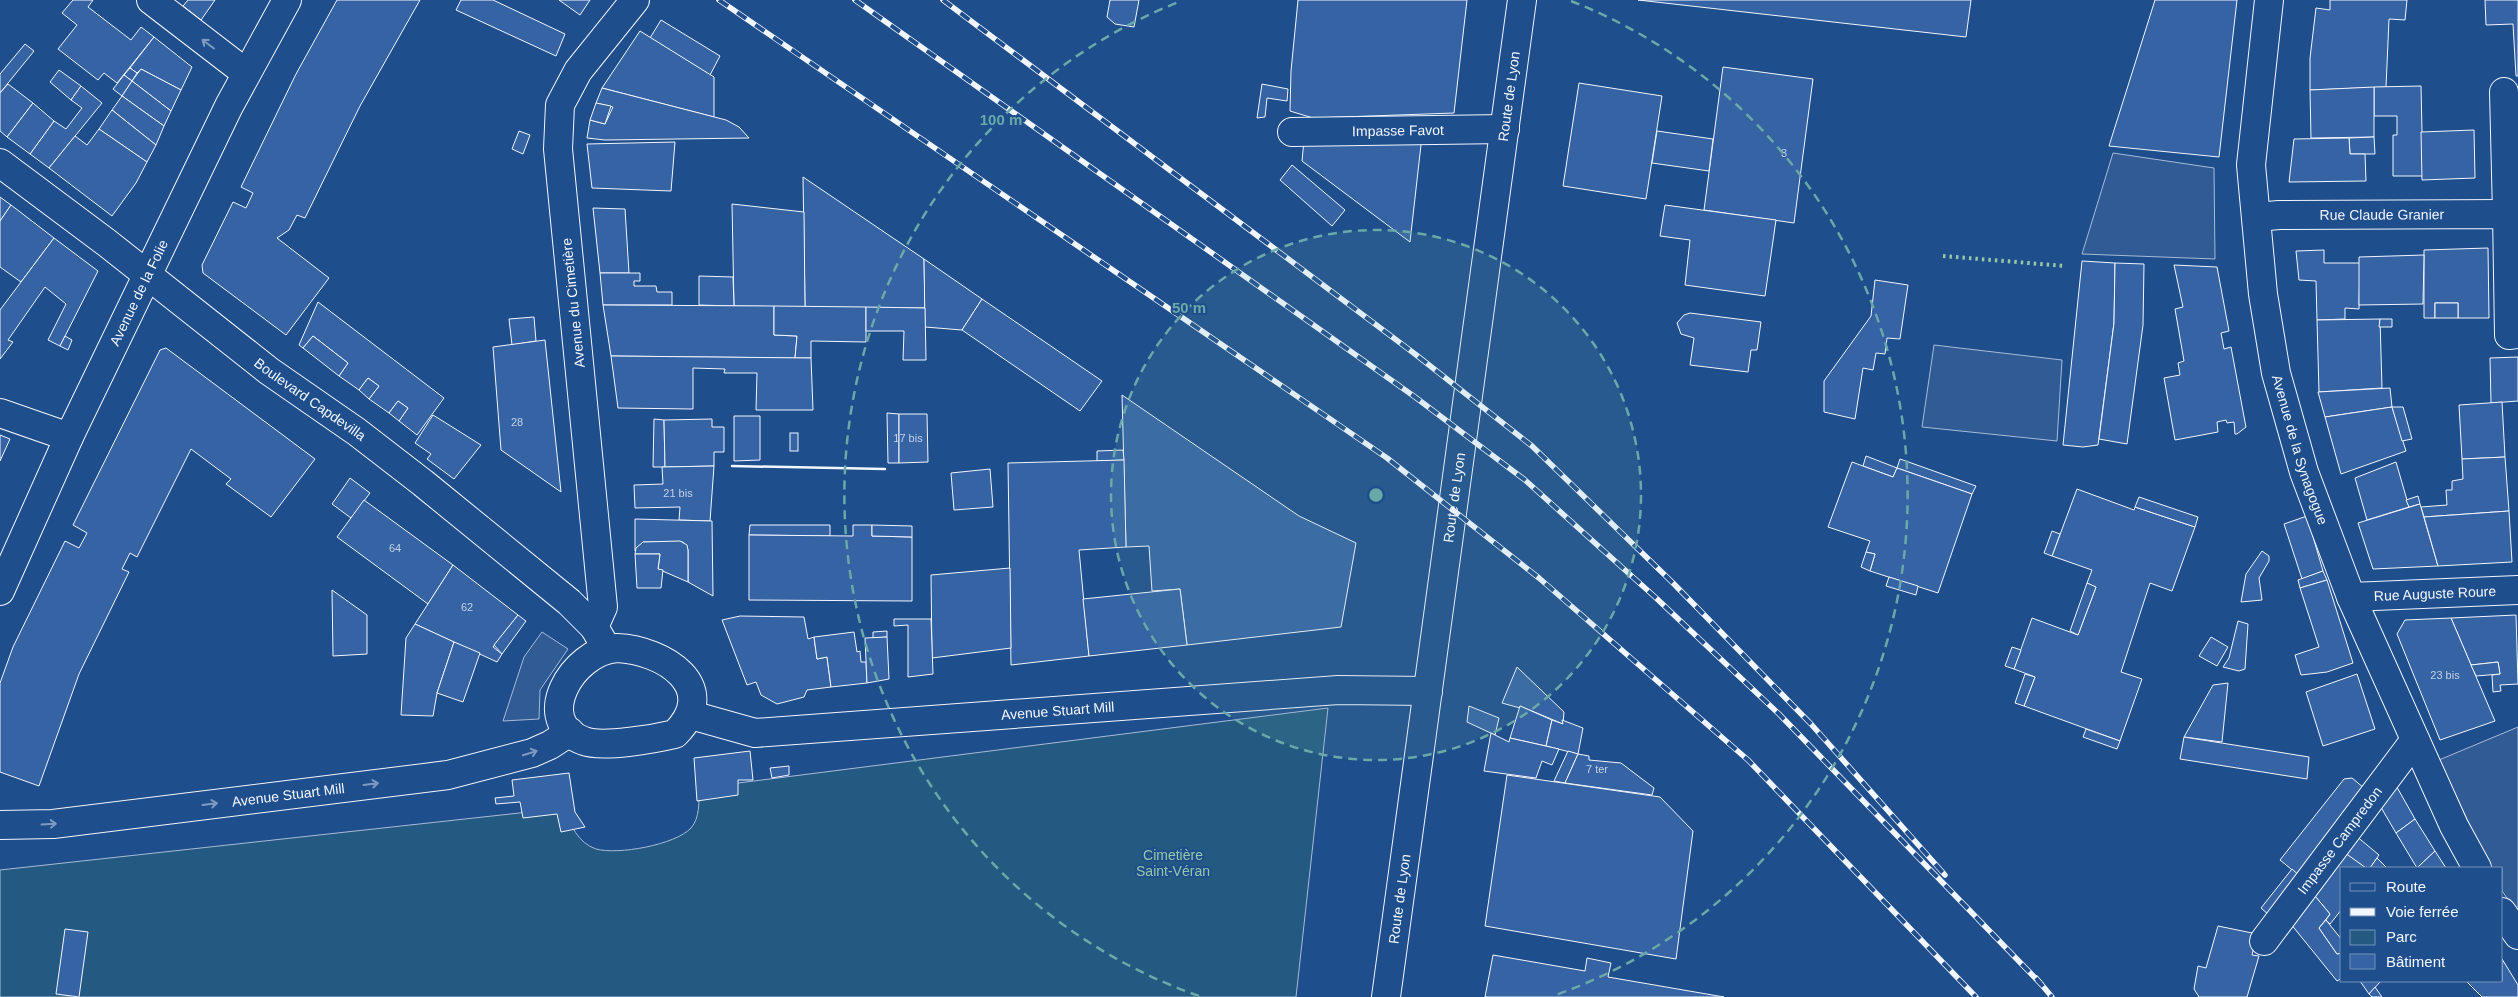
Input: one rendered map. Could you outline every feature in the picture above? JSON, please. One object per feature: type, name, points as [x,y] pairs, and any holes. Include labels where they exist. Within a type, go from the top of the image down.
[{"type":"street","points":[[151,0],[246,73]]},
{"type":"street","name":"Avenue de la Folie","points":[[0,592],[69,437],[149,276],[246,73],[287,0]]},
{"type":"street","name":"Avenue du Cimetière","points":[[600,638],[603,607],[558,149],[560,105],[578,71],[635,0]]},
{"type":"street","name":"Route de Lyon","points":[[1386,997],[1522,0]]},
{"type":"street","name":"Avenue de la Synagogue","points":[[2269,0],[2251,165],[2263,294],[2276,373],[2304,472],[2351,597],[2414,740],[2454,826],[2476,867]]},
{"type":"street","points":[[2504,92],[2510,335],[2518,334]]},
{"type":"street","name":"Impasse Favot","points":[[1292,132],[1505,129]]},
{"type":"street","name":"Boulevard Capdevilla","points":[[0,163],[149,276],[269,371],[357,432],[422,483],[560,594],[600,638]]},
{"type":"street","name":"Rue Claude Granier","points":[[2257,217],[2279,215],[2507,214]]},
{"type":"street","points":[[0,413],[69,437]]},
{"type":"street","name":"Rue Auguste Roure","points":[[2351,597],[2518,590]]},
{"type":"street","points":[[600,638],[646,653],[668,662],[678,669],[689,682],[692,696],[690,715],[675,734],[598,744],[584,741],[570,732],[563,723],[560,714],[562,692],[577,667],[590,655],[600,638]]},
{"type":"street","name":"Avenue Stuart Mill","points":[[690,715],[755,734],[1338,690],[1428,691]]},
{"type":"street","name":"Avenue Stuart Mill","points":[[0,825],[53,824],[448,775],[532,753],[550,746],[570,732]]},
{"type":"street","name":"Impasse Campredon","points":[[2264,941],[2414,740]]},
{"type":"street","points":[[2503,913],[2518,935]]},
{"type":"green space","name":"Cimetière Saint-Véran","points":[[1328,708],[1296,997],[0,997],[0,870],[565,808],[569,821],[584,842],[596,849],[618,851],[660,844],[683,834],[691,828],[696,819],[699,804],[699,788]]},
{"type":"shaded area","points":[[2113,153],[2214,168],[2215,259],[2082,254]]},
{"type":"shaded area","points":[[1934,345],[2062,360],[2057,441],[1922,427]]},
{"type":"shaded area","points":[[542,632],[568,649],[540,690],[539,719],[503,721],[524,657]]},
{"type":"shaded area","points":[[2518,727],[2518,912],[2503,892],[2503,867],[2490,867],[2439,760]]},
{"type":"building","points":[[73,0],[93,0],[88,7],[131,40],[141,27],[154,37],[117,83],[104,73],[98,80],[58,49],[77,25],[62,13]]},
{"type":"building","points":[[188,0],[215,0],[201,20],[183,6]]},
{"type":"building","points":[[337,0],[420,0],[360,106],[305,218],[297,215],[289,230],[277,238],[329,278],[286,335],[203,273],[202,265],[233,202],[246,208],[253,193],[241,187],[296,74]]},
{"type":"building","points":[[461,0],[493,0],[565,34],[556,56],[456,10]]},
{"type":"building","points":[[559,0],[590,0],[580,15]]},
{"type":"building","points":[[1110,0],[1139,0],[1134,27],[1115,24],[1107,17]]},
{"type":"building","points":[[1298,0],[1467,0],[1454,113],[1313,118],[1290,111],[1291,71]]},
{"type":"building","points":[[1638,0],[1971,0],[1966,37]]},
{"type":"building","points":[[2155,0],[2237,0],[2219,157],[2109,146]]},
{"type":"building","points":[[2330,0],[2407,0],[2405,20],[2389,19],[2386,87],[2310,90],[2310,58],[2316,8],[2330,10]]},
{"type":"building","points":[[2485,0],[2518,0],[2518,76],[2516,76],[2513,24],[2486,25]]},
{"type":"building","points":[[661,20],[720,56],[710,75],[650,38]]},
{"type":"building","points":[[640,31],[714,77],[714,117],[602,88]]},
{"type":"building","points":[[154,37],[192,67],[181,90],[141,69],[137,73],[130,68]]},
{"type":"building","points":[[25,44],[34,51],[0,93],[0,74]]},
{"type":"building","points":[[1723,67],[1813,79],[1794,223],[1704,210]]},
{"type":"building","points":[[130,68],[137,73],[132,81],[124,75]]},
{"type":"building","points":[[141,69],[181,90],[171,111],[132,81]]},
{"type":"building","points":[[59,70],[81,86],[71,100],[50,82]]},
{"type":"building","points":[[124,75],[132,81],[122,96],[113,89]]},
{"type":"building","points":[[132,81],[171,111],[164,126],[122,96]]},
{"type":"building","points":[[1579,83],[1662,96],[1646,199],[1563,186]]},
{"type":"building","points":[[8,84],[33,103],[7,137],[0,131],[0,93]]},
{"type":"building","points":[[1262,84],[1288,89],[1287,101],[1267,98],[1265,117],[1257,118]]},
{"type":"building","points":[[81,86],[102,103],[49,168],[30,154],[54,121],[66,129],[82,108],[71,100]]},
{"type":"building","points":[[2421,86],[2423,176],[2393,176],[2393,135],[2397,135],[2397,116],[2374,116],[2374,87]]},
{"type":"building","points":[[2374,87],[2374,137],[2311,138],[2310,90]]},
{"type":"building","points":[[602,88],[726,120],[739,127],[749,138],[605,140],[587,138],[590,120],[605,124],[613,107],[596,103]]},
{"type":"building","points":[[122,96],[164,126],[156,145],[112,110]]},
{"type":"building","points":[[33,103],[54,121],[30,154],[7,137]]},
{"type":"building","points":[[596,103],[611,106],[605,124],[590,120]]},
{"type":"building","points":[[112,110],[156,145],[147,162],[99,129]]},
{"type":"building","points":[[99,129],[147,162],[136,183],[112,216],[49,168],[75,136],[87,145]]},
{"type":"building","points":[[2474,130],[2475,178],[2422,180],[2421,132]]},
{"type":"building","points":[[519,131],[530,135],[523,154],[512,149]]},
{"type":"building","points":[[1657,131],[1713,139],[1709,171],[1652,163]]},
{"type":"building","points":[[1422,136],[1410,242],[1302,161],[1304,140]]},
{"type":"building","points":[[2374,137],[2375,154],[2350,154],[2349,138]]},
{"type":"building","points":[[2349,138],[2350,154],[2365,154],[2366,181],[2289,182],[2294,139]]},
{"type":"building","points":[[675,142],[671,191],[592,188],[587,144]]},
{"type":"building","points":[[1292,165],[1345,210],[1332,226],[1280,180]]},
{"type":"building","points":[[803,177],[924,259],[925,308],[805,307]]},
{"type":"building","points":[[0,197],[11,205],[0,221]]},
{"type":"building","points":[[732,204],[804,212],[805,307],[734,306]]},
{"type":"building","points":[[11,205],[54,238],[21,282],[0,267],[0,221]]},
{"type":"building","points":[[1665,205],[1776,220],[1765,296],[1685,285],[1690,240],[1660,236]]},
{"type":"building","points":[[593,208],[625,209],[629,273],[600,273]]},
{"type":"building","points":[[54,238],[98,271],[60,346],[48,340],[66,304],[45,287],[8,340],[13,342],[0,359],[0,310]]},
{"type":"building","points":[[2488,248],[2489,318],[2458,318],[2458,303],[2435,303],[2435,318],[2424,318],[2424,250]]},
{"type":"building","points":[[2324,250],[2324,263],[2360,263],[2359,309],[2345,308],[2345,319],[2317,320],[2316,281],[2299,280],[2296,251]]},
{"type":"building","points":[[2424,255],[2423,304],[2359,305],[2359,257]]},
{"type":"building","points":[[924,259],[982,299],[962,330],[925,327]]},
{"type":"building","points":[[2082,261],[2115,263],[2114,323],[2098,445],[2083,447],[2063,445]]},
{"type":"building","points":[[2115,263],[2144,264],[2143,325],[2127,444],[2099,439],[2114,323]]},
{"type":"building","points":[[2174,265],[2217,267],[2229,331],[2221,333],[2224,349],[2231,347],[2246,427],[2237,434],[2235,434],[2234,422],[2227,423],[2226,420],[2217,422],[2218,432],[2175,440],[2164,378],[2180,375],[2178,363],[2184,361],[2175,309],[2183,307]]},
{"type":"building","points":[[600,273],[640,273],[640,281],[634,281],[634,286],[656,286],[657,292],[672,292],[672,305],[603,305]]},
{"type":"building","points":[[699,276],[733,277],[734,306],[699,305]]},
{"type":"building","points":[[1875,280],[1908,285],[1900,339],[1887,338],[1885,354],[1876,353],[1873,370],[1863,368],[1855,419],[1824,412],[1824,381],[1871,316]]},
{"type":"building","points":[[982,299],[1102,381],[1080,411],[962,330]]},
{"type":"building","points":[[318,302],[444,398],[417,435],[399,421],[408,408],[398,401],[389,413],[369,399],[379,386],[368,378],[359,390],[339,376],[348,363],[313,336],[303,348],[299,345]]},
{"type":"building","points":[[2435,303],[2458,303],[2458,318],[2435,318]]},
{"type":"building","points":[[603,305],[774,306],[774,335],[797,336],[795,358],[611,356]]},
{"type":"building","points":[[774,306],[866,307],[866,342],[811,341],[811,358],[795,358],[797,336],[774,335]]},
{"type":"building","points":[[866,307],[925,308],[926,360],[903,360],[904,331],[866,331]]},
{"type":"building","points":[[1690,313],[1761,322],[1757,350],[1751,350],[1748,372],[1690,365],[1694,338],[1681,334],[1677,323],[1684,315]]},
{"type":"building","points":[[534,317],[536,341],[512,345],[509,319]]},
{"type":"building","points":[[2380,319],[2382,388],[2319,392],[2317,320]]},
{"type":"building","points":[[2380,319],[2392,319],[2392,327],[2379,327]]},
{"type":"building","points":[[65,336],[72,340],[68,350],[60,346]]},
{"type":"building","points":[[313,336],[348,363],[339,376],[303,348]]},
{"type":"building","points":[[545,340],[561,492],[501,450],[493,347]]},
{"type":"building","points":[[166,348],[315,459],[271,517],[226,484],[231,479],[191,449],[137,557],[130,553],[122,569],[129,572],[79,674],[39,786],[0,772],[0,683],[13,647],[65,541],[79,548],[87,533],[73,525],[160,350]]},
{"type":"building","points":[[611,356],[811,358],[813,410],[756,410],[757,373],[724,373],[725,369],[693,368],[693,409],[618,408]]},
{"type":"building","points":[[2518,357],[2518,401],[2491,403],[2490,358]]},
{"type":"building","points":[[368,378],[379,386],[369,399],[359,390]]},
{"type":"building","points":[[2390,388],[2392,407],[2325,417],[2318,392]]},
{"type":"building","points":[[1122,395],[1299,516],[1356,543],[1341,627],[1187,645],[1180,589],[1152,591],[1149,546],[1126,547]]},
{"type":"building","points":[[398,401],[408,408],[399,421],[389,413]]},
{"type":"building","points":[[2502,402],[2505,457],[2462,459],[2459,405]]},
{"type":"building","points":[[2392,407],[2406,451],[2341,474],[2325,417]]},
{"type":"building","points":[[2392,407],[2403,407],[2412,439],[2402,441]]},
{"type":"building","points":[[887,413],[899,414],[899,463],[888,463]]},
{"type":"building","points":[[899,414],[927,414],[928,462],[899,463]]},
{"type":"building","points":[[433,415],[481,445],[454,479],[427,459],[431,454],[415,443]]},
{"type":"building","points":[[734,416],[760,416],[760,460],[734,461]]},
{"type":"building","points":[[654,419],[664,420],[665,467],[653,467]]},
{"type":"building","points":[[712,419],[712,427],[724,427],[724,452],[714,452],[714,466],[665,467],[664,420]]},
{"type":"building","points":[[790,433],[798,433],[798,451],[790,451]]},
{"type":"building","points":[[0,435],[10,439],[0,461]]},
{"type":"building","points":[[1123,450],[1124,460],[1097,461],[1097,451]]},
{"type":"building","points":[[1866,456],[1897,468],[1893,477],[1863,466]]},
{"type":"building","points":[[2505,457],[2509,511],[2424,517],[2421,507],[2447,505],[2446,490],[2452,490],[2452,481],[2463,479],[2462,459]]},
{"type":"building","points":[[1900,459],[1976,486],[1972,494],[1897,468]]},
{"type":"building","points":[[1124,460],[1126,547],[1079,550],[1089,656],[1011,665],[1008,463]]},
{"type":"building","points":[[1852,462],[1893,477],[1897,468],[1972,494],[1938,593],[1870,571],[1875,554],[1866,552],[1870,541],[1828,527]]},
{"type":"building","points":[[2396,462],[2409,507],[2367,520],[2355,478]]},
{"type":"building","points":[[714,466],[710,521],[679,520],[680,507],[635,508],[634,485],[663,484],[662,467]]},
{"type":"building","points":[[990,469],[993,507],[954,510],[951,473]]},
{"type":"building","points":[[350,478],[370,493],[351,518],[332,504]]},
{"type":"building","points":[[2077,489],[2134,510],[2135,507],[2195,527],[2172,591],[2150,583],[2121,672],[2142,679],[2120,741],[2024,706],[2035,677],[2014,669],[2032,618],[2078,635],[2096,587],[2087,583],[2092,570],[2052,556]]},
{"type":"building","points":[[2418,496],[2420,504],[2409,507],[2406,500]]},
{"type":"building","points":[[2139,497],[2198,517],[2195,527],[2135,507]]},
{"type":"building","points":[[364,500],[453,565],[428,604],[337,537]]},
{"type":"building","points":[[2420,504],[2438,566],[2373,569],[2358,523]]},
{"type":"building","points":[[2509,511],[2512,562],[2438,566],[2424,517]]},
{"type":"building","points":[[2307,516],[2323,571],[2302,579],[2284,524]]},
{"type":"building","points":[[635,519],[712,521],[713,596],[688,582],[688,550],[683,542],[643,542],[635,551]]},
{"type":"building","points":[[750,525],[830,525],[830,536],[749,535]]},
{"type":"building","points":[[853,525],[872,525],[872,536],[912,537],[912,601],[749,600],[749,535],[853,536]]},
{"type":"building","points":[[872,525],[912,526],[912,537],[872,536]]},
{"type":"building","points":[[2052,531],[2060,534],[2052,556],[2044,553]]},
{"type":"building","points":[[680,541],[687,545],[688,550],[688,582],[658,569],[660,554],[635,554],[636,548],[643,542]]},
{"type":"building","points":[[2262,551],[2269,556],[2269,561],[2259,578],[2262,600],[2241,602],[2246,574]]},
{"type":"building","points":[[1866,552],[1875,554],[1870,571],[1861,567]]},
{"type":"building","points":[[635,554],[660,554],[658,569],[663,570],[661,588],[637,588]]},
{"type":"building","points":[[453,565],[518,615],[493,647],[502,654],[497,662],[415,624]]},
{"type":"building","points":[[1010,568],[1011,648],[932,658],[931,575]]},
{"type":"building","points":[[2323,571],[2327,580],[2300,588],[2298,580]]},
{"type":"building","points":[[1889,577],[1918,586],[1916,595],[1886,586]]},
{"type":"building","points":[[2327,580],[2353,663],[2327,672],[2301,675],[2295,655],[2319,647],[2300,588]]},
{"type":"building","points":[[2087,583],[2096,587],[2078,635],[2070,631]]},
{"type":"building","points":[[1180,589],[1187,645],[1089,656],[1083,599]]},
{"type":"building","points":[[332,590],[367,615],[367,654],[333,656]]},
{"type":"building","points":[[518,615],[526,621],[502,654],[494,645]]},
{"type":"building","points":[[2516,615],[2518,684],[2500,685],[2501,691],[2493,692],[2492,675],[2500,674],[2498,662],[2471,665],[2451,618]]},
{"type":"building","points":[[740,616],[804,617],[808,639],[814,637],[817,659],[827,657],[831,687],[807,690],[804,697],[777,704],[761,695],[756,682],[747,685],[722,620]]},
{"type":"building","points":[[2451,618],[2495,721],[2440,740],[2397,634],[2405,620]]},
{"type":"building","points":[[894,619],[931,619],[933,674],[908,677],[908,625],[894,626]]},
{"type":"building","points":[[2238,621],[2248,624],[2245,669],[2239,671],[2223,667],[2229,658]]},
{"type":"building","points":[[415,624],[454,642],[437,693],[433,716],[401,715],[406,638]]},
{"type":"building","points":[[887,631],[887,637],[873,638],[873,632]]},
{"type":"building","points":[[854,632],[857,652],[860,651],[861,662],[866,662],[867,683],[831,687],[827,657],[817,659],[814,637]]},
{"type":"building","points":[[887,637],[889,679],[867,683],[865,638]]},
{"type":"building","points":[[2211,637],[2228,647],[2217,666],[2199,656]]},
{"type":"building","points":[[454,642],[480,653],[463,702],[437,693]]},
{"type":"building","points":[[2012,647],[2021,650],[2014,669],[2005,666]]},
{"type":"building","points":[[2498,662],[2500,674],[2476,676],[2471,665]]},
{"type":"building","points":[[1517,667],[1564,712],[1563,724],[1520,706],[1520,708],[1502,703]]},
{"type":"building","points":[[2025,674],[2035,677],[2024,706],[2015,703]]},
{"type":"building","points":[[2357,674],[2375,729],[2323,746],[2306,692]]},
{"type":"building","points":[[2228,683],[2222,742],[2184,737],[2213,685]]},
{"type":"building","points":[[1469,706],[1499,718],[1495,735],[1467,722]]},
{"type":"building","points":[[1520,706],[1552,720],[1546,746],[1510,738]]},
{"type":"building","points":[[1552,720],[1563,724],[1562,720],[1583,728],[1578,754],[1546,746]]},
{"type":"building","points":[[2086,729],[2120,741],[2117,749],[2083,737]]},
{"type":"building","points":[[1491,733],[1509,742],[1510,738],[1559,749],[1552,765],[1542,761],[1536,778],[1484,771]]},
{"type":"building","points":[[2184,737],[2309,757],[2307,779],[2180,759]]},
{"type":"building","points":[[750,751],[753,780],[738,780],[738,795],[697,801],[694,758]]},
{"type":"building","points":[[1568,751],[1578,754],[1565,783],[1554,781]]},
{"type":"building","points":[[1578,754],[1589,756],[1589,760],[1621,763],[1654,788],[1652,795],[1565,783]]},
{"type":"building","points":[[789,766],[789,775],[772,778],[770,768]]},
{"type":"building","points":[[569,773],[575,812],[585,827],[561,832],[557,814],[523,818],[520,802],[496,804],[495,798],[514,796],[512,780]]},
{"type":"building","points":[[1507,775],[1660,797],[1693,831],[1676,959],[1485,926]]},
{"type":"building","points":[[2352,778],[2370,793],[2302,878],[2280,860],[2344,779]]},
{"type":"building","points":[[2394,782],[2415,819],[2396,833],[2379,804]]},
{"type":"building","points":[[2415,819],[2435,851],[2416,867],[2396,833]]},
{"type":"building","points":[[2355,835],[2379,855],[2371,867],[2365,867],[2343,852]]},
{"type":"building","points":[[2341,850],[2365,867],[2340,867],[2340,912],[2330,924],[2326,920],[2330,914],[2310,890]]},
{"type":"building","points":[[2435,851],[2445,867],[2418,867]]},
{"type":"building","points":[[2377,858],[2386,867],[2371,867]]},
{"type":"building","points":[[2292,869],[2302,878],[2271,917],[2261,908]]},
{"type":"building","points":[[2310,890],[2330,914],[2319,928],[2337,954],[2340,953],[2340,979],[2337,981],[2286,918]]},
{"type":"building","points":[[2326,920],[2340,938],[2340,953],[2337,954],[2319,928]]},
{"type":"building","points":[[2218,926],[2257,934],[2252,955],[2259,956],[2247,997],[2199,997],[2194,989],[2198,966],[2206,968]]},
{"type":"building","points":[[65,929],[88,932],[79,997],[56,994]]},
{"type":"building","points":[[1493,955],[1585,971],[1587,958],[1611,963],[1608,977],[1724,997],[1485,997]]},
{"type":"building","points":[[2503,961],[2518,985],[2518,997],[2482,997],[2467,982],[2503,982]]},
{"type":"building","points":[[2361,982],[2380,982],[2369,994]]},
{"type":"building","points":[[2375,987],[2382,997],[2372,997],[2369,994]]},
{"type":"railway","points":[[719,0],[1387,458],[1539,578],[1748,760],[1976,997]]},
{"type":"railway","points":[[855,0],[1415,397],[1525,480],[1655,597],[1779,714],[2041,984]]},
{"type":"railway","points":[[943,0],[1415,354],[1532,446],[1673,583],[1811,724],[1945,875]]},
{"type":"railway","points":[[2036,978],[2052,997]]},
{"type":"hedge","points":[[1943,256],[2065,266]]},
{"type":"wall","points":[[732,466],[885,469]]}]
